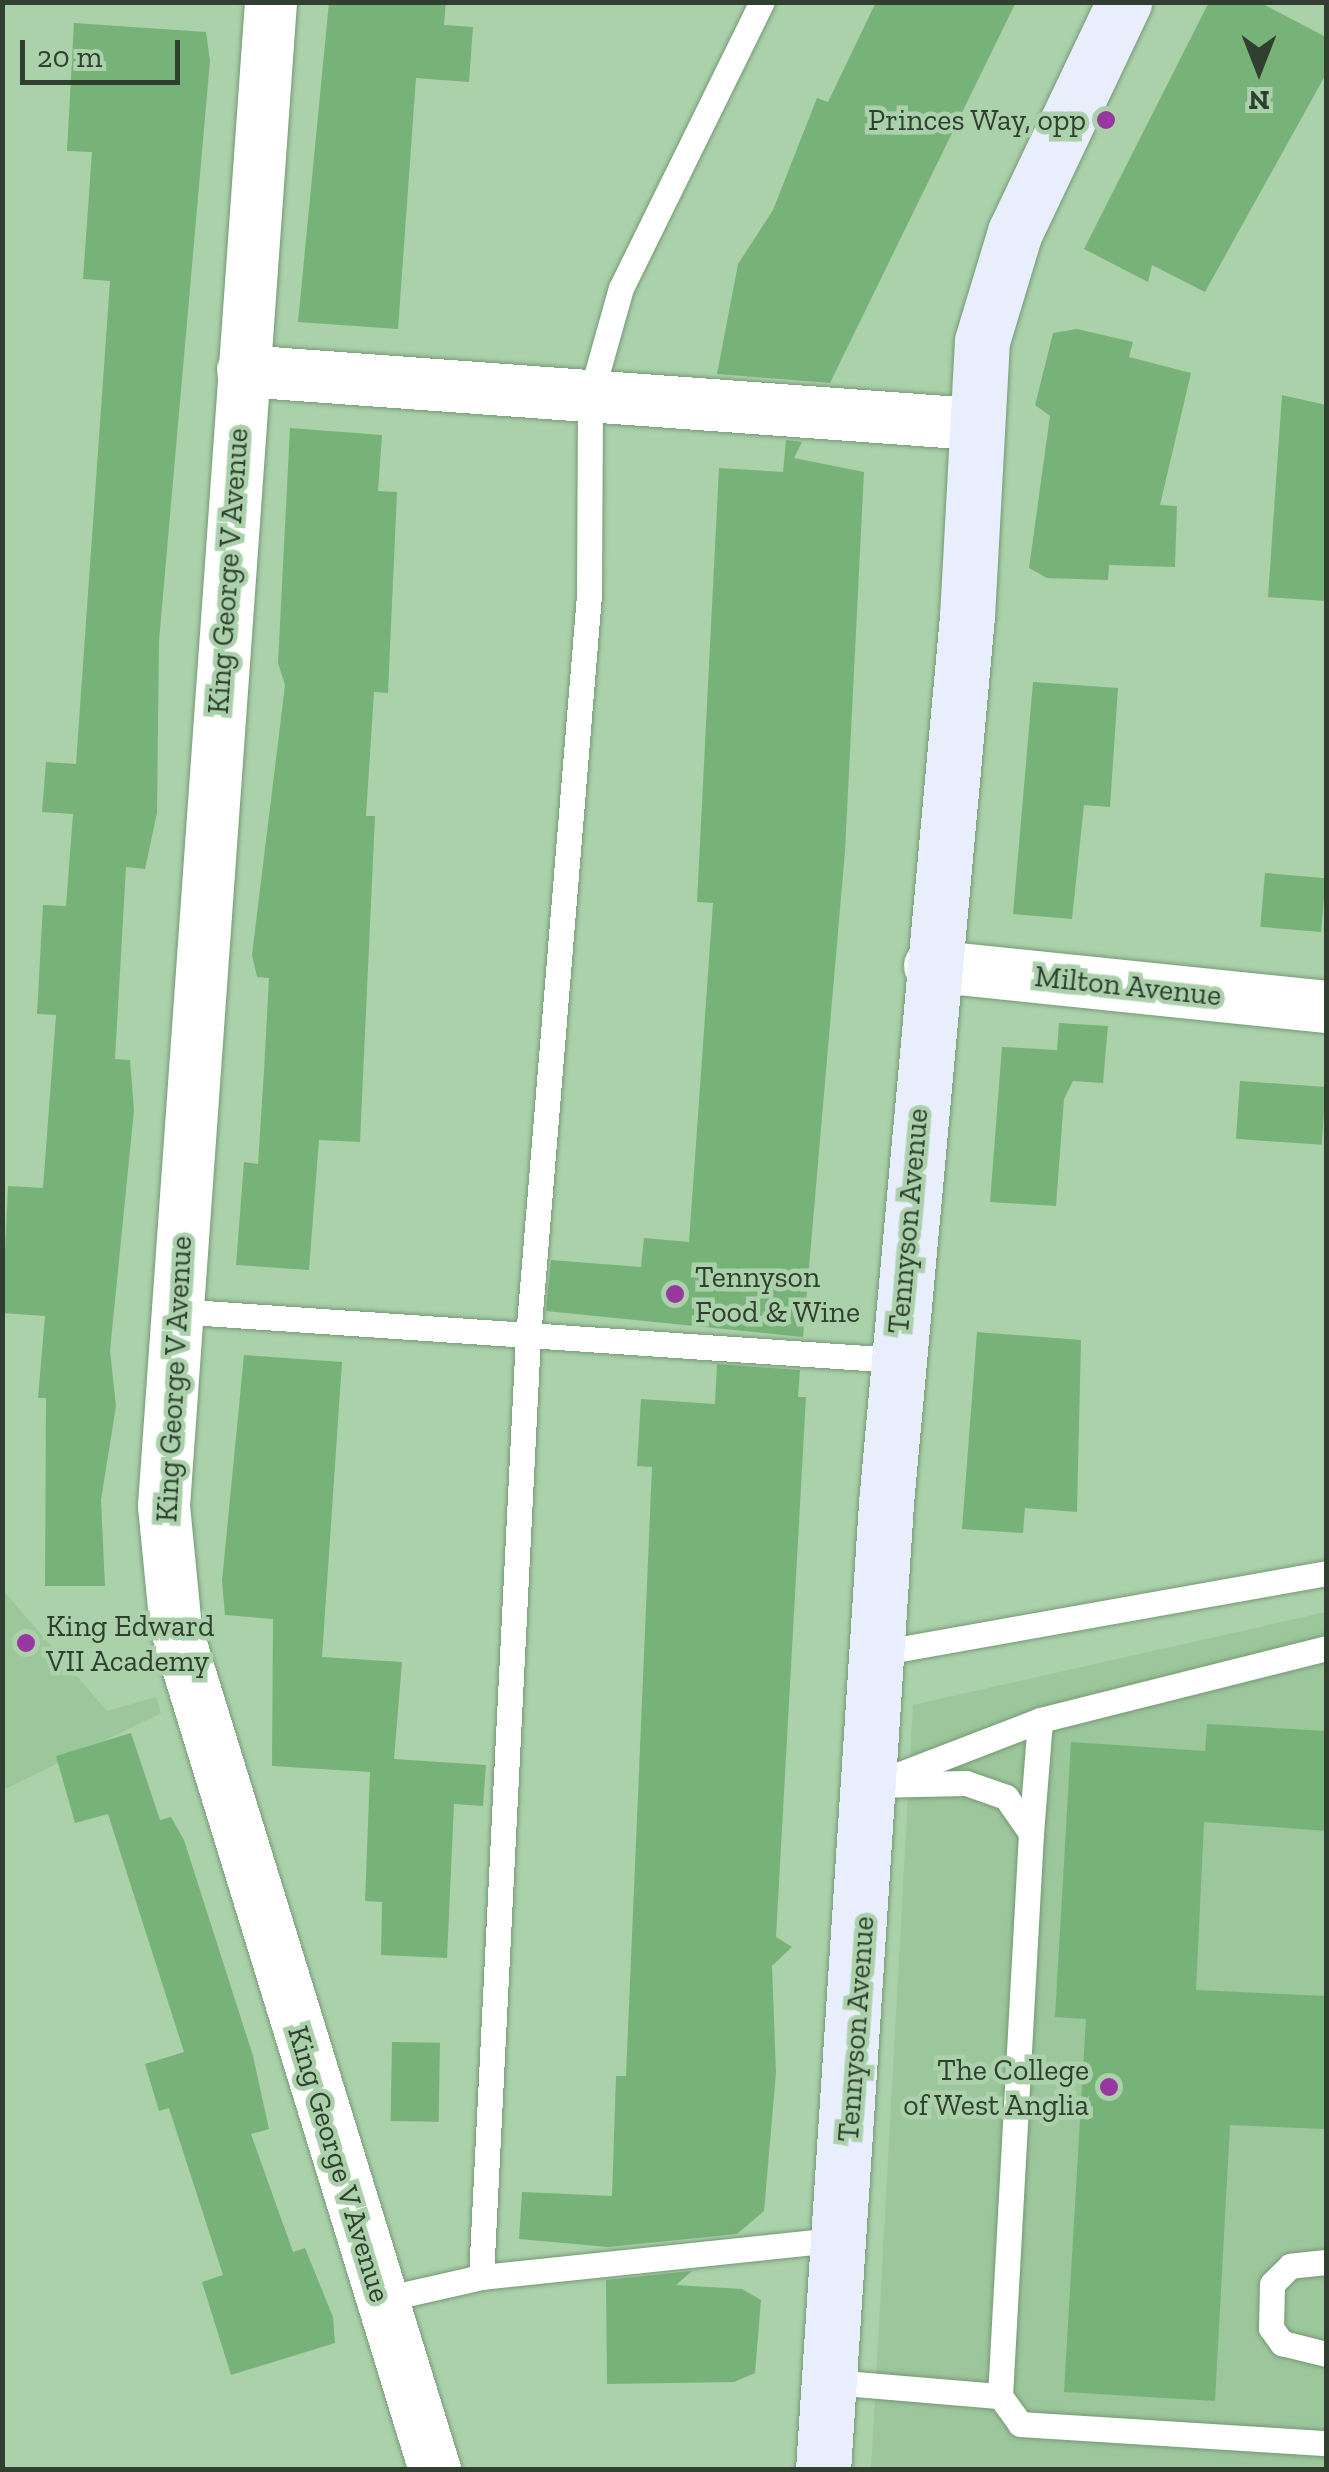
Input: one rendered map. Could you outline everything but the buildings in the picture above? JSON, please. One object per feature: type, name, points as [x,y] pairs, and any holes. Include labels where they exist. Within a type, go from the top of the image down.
[{"type":"main road","name":"Tennyson Avenue","points":[[823,2470],[842,2238],[896,1360],[930,966],[966,618],[974,424],[982,341],[1015,232],[1124,2]]},
{"type":"street","name":"King George V Avenue","points":[[271,2],[164,1506],[176,1628],[435,2470]]},
{"type":"street","points":[[242,371],[974,424]]},
{"type":"street","name":"Milton Avenue","points":[[930,966],[1326,1007]]},
{"type":"lane","points":[[481,2277],[528,1337],[589,595],[590,398],[621,288],[762,2]]},
{"type":"lane","points":[[175,1311],[896,1360]]},
{"type":"lane","points":[[878,1653],[1326,1573]]},
{"type":"lane","points":[[871,1785],[1040,1720],[1326,1648]]},
{"type":"lane","points":[[1040,1720],[1000,2396],[1020,2424],[1326,2443]]},
{"type":"lane","points":[[871,1785],[966,1783],[1006,1796],[1031,1833]]},
{"type":"lane","points":[[380,2300],[481,2277],[842,2238]]},
{"type":"lane","points":[[1326,2262],[1290,2266],[1272,2284],[1271,2328],[1282,2344],[1326,2354]]},
{"type":"lane","points":[[832,2382],[1000,2396]]},
{"type":"shaded area","name":"King Edward VII Academy","points":[[2,1589],[107,1711],[156,1697],[161,1713],[3,1790]]},
{"type":"shaded area","name":"The College of West Anglia","points":[[1326,1612],[1326,2469],[871,2470],[913,1705]]},
{"type":"place","name":"Princes Way, opp","points":[[1106,120]]},
{"type":"place","name":"Tennyson Food & Wine","points":[[675,1294]]},
{"type":"place","name":"King Edward VII Academy","points":[[26,1643]]},
{"type":"place","name":"The College of West Anglia","points":[[1109,2087]]}]
